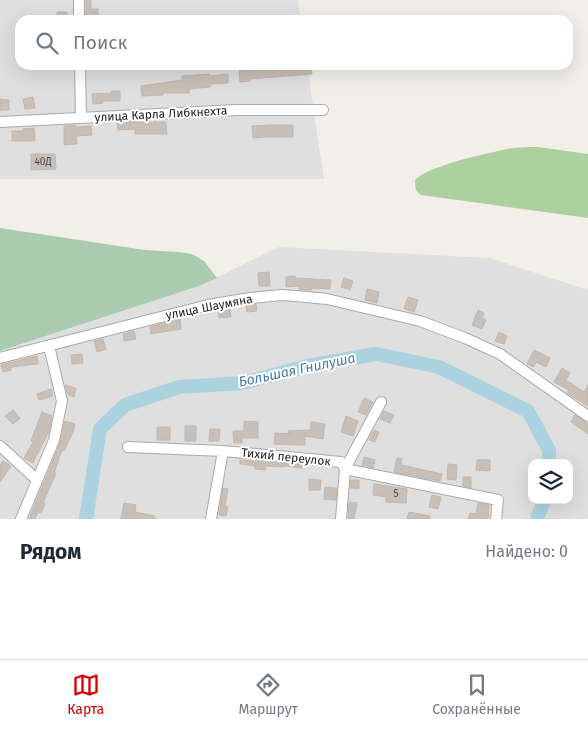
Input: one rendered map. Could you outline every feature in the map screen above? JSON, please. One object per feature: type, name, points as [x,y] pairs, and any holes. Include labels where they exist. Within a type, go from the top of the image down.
[{"type":"street","points":[[79,0],[79,15]]},
{"type":"street","points":[[80,70],[80,118]]},
{"type":"street","name":"улица Карла Либкнехта","points":[[0,122],[236,110],[323,110]]},
{"type":"street","name":"улица Шаумяна","points":[[0,358],[232,300],[282,295],[327,299],[420,321],[500,354],[588,416]]},
{"type":"street","points":[[21,519],[36,479],[54,440],[62,401],[49,346]]},
{"type":"street","points":[[341,519],[345,469],[381,402]]},
{"type":"street","points":[[0,446],[36,479]]},
{"type":"street","name":"Тихий переулок","points":[[128,447],[224,451],[341,462],[345,469],[498,500],[496,519]]},
{"type":"street","points":[[211,516],[224,451]]},
{"type":"shaded area","points":[[0,0],[298,0],[300,15],[15,15],[15,70],[308,70],[324,179],[0,179]]},
{"type":"shaded area","points":[[279,247],[490,258],[588,290],[588,519],[0,519],[0,351],[199,286]]},
{"type":"green space","points":[[538,147],[588,154],[588,218],[421,195],[416,189],[415,180],[445,165],[507,149]]},
{"type":"green space","points":[[0,228],[145,250],[192,254],[204,261],[217,278],[199,286],[0,351]]},
{"type":"building","points":[[86,0],[91,0],[91,9],[98,9],[98,15],[86,15]]},
{"type":"building","points":[[57,12],[67,12],[67,15],[57,15]]},
{"type":"building","points":[[312,70],[312,74],[249,79],[250,81],[240,82],[239,71]]},
{"type":"building","points":[[209,74],[209,76],[228,74],[228,83],[210,84],[210,87],[189,89],[189,93],[163,93],[163,95],[142,96],[141,86],[182,80],[182,76]]},
{"type":"building","points":[[111,91],[120,91],[120,101],[102,101],[103,103],[93,104],[92,94],[111,93]]},
{"type":"building","points":[[33,97],[35,108],[25,109],[23,99]]},
{"type":"building","points":[[0,99],[9,100],[9,110],[0,110]]},
{"type":"building","points":[[166,122],[167,134],[135,134],[135,129],[118,130],[117,123]]},
{"type":"building","points":[[76,125],[76,127],[91,126],[92,135],[76,136],[77,144],[64,145],[64,126]]},
{"type":"building","points":[[293,125],[293,137],[253,138],[252,126]]},
{"type":"building","points":[[34,128],[35,141],[12,141],[12,131]]},
{"type":"building","points":[[31,154],[55,154],[56,169],[31,170]]},
{"type":"building","points":[[269,272],[270,286],[259,286],[258,273]]},
{"type":"building","points":[[295,276],[295,278],[331,280],[330,289],[312,288],[312,290],[308,290],[299,289],[299,286],[286,287],[286,277]]},
{"type":"building","points":[[344,278],[353,281],[350,290],[341,287]]},
{"type":"building","points":[[367,289],[379,292],[377,303],[365,300]]},
{"type":"building","points":[[408,297],[418,300],[414,312],[404,309]]},
{"type":"building","points":[[256,304],[257,311],[247,312],[246,306]]},
{"type":"building","points":[[230,309],[231,317],[219,318],[218,310]]},
{"type":"building","points":[[478,310],[484,313],[482,318],[486,320],[482,329],[472,325]]},
{"type":"building","points":[[180,319],[181,329],[151,334],[150,327]]},
{"type":"building","points":[[134,331],[136,339],[124,341],[123,334]]},
{"type":"building","points":[[499,332],[507,336],[504,344],[495,341]]},
{"type":"building","points":[[103,339],[106,349],[97,352],[94,341]]},
{"type":"building","points":[[534,350],[550,358],[546,367],[536,362],[534,367],[527,364]]},
{"type":"building","points":[[82,354],[83,363],[72,364],[71,355]]},
{"type":"building","points":[[37,356],[38,364],[11,367],[11,370],[3,372],[1,365]]},
{"type":"building","points":[[562,368],[570,373],[566,380],[584,392],[588,385],[588,406],[567,393],[569,390],[554,382]]},
{"type":"building","points":[[65,385],[76,388],[74,397],[68,395]]},
{"type":"building","points":[[51,389],[53,396],[39,400],[37,394]]},
{"type":"building","points":[[364,398],[373,402],[366,415],[358,412]]},
{"type":"building","points":[[13,410],[20,418],[13,424],[5,416]]},
{"type":"building","points":[[384,411],[394,415],[390,423],[380,419]]},
{"type":"building","points":[[42,412],[52,416],[49,431],[33,463],[24,458],[33,442],[31,441]]},
{"type":"building","points":[[575,415],[588,424],[588,434],[571,422]]},
{"type":"building","points":[[346,416],[358,421],[353,436],[341,432]]},
{"type":"building","points":[[65,421],[75,424],[73,432],[64,451],[62,450],[54,473],[56,473],[43,503],[45,504],[41,513],[38,512],[35,519],[29,519],[60,443]]},
{"type":"building","points":[[244,421],[258,422],[258,438],[242,438],[242,443],[234,443],[233,431],[244,431]]},
{"type":"building","points":[[311,422],[325,424],[323,439],[305,436],[305,445],[274,444],[275,433],[288,434],[288,431],[310,430]]},
{"type":"building","points":[[185,426],[196,426],[196,441],[185,441]]},
{"type":"building","points":[[157,427],[170,427],[170,440],[157,440]]},
{"type":"building","points":[[210,429],[220,429],[219,441],[209,441]]},
{"type":"building","points":[[374,430],[379,432],[375,442],[369,440]]},
{"type":"building","points":[[364,457],[375,460],[373,468],[362,465]]},
{"type":"building","points":[[397,458],[402,459],[401,465],[442,474],[440,481],[394,472]]},
{"type":"building","points":[[240,460],[302,465],[302,468],[266,466],[265,470],[255,469],[255,466],[240,464]]},
{"type":"building","points":[[477,460],[490,460],[490,471],[476,470]]},
{"type":"building","points":[[3,461],[11,466],[0,482],[0,465]]},
{"type":"building","points":[[448,464],[457,465],[456,480],[447,479]]},
{"type":"building","points":[[463,477],[471,477],[471,488],[463,486]]},
{"type":"building","points":[[309,479],[321,480],[320,490],[309,490]]},
{"type":"building","points":[[351,480],[359,480],[359,489],[350,488]]},
{"type":"building","points":[[374,484],[407,489],[406,503],[386,502],[386,497],[373,495]]},
{"type":"building","points":[[325,487],[337,488],[336,500],[324,499]]},
{"type":"building","points":[[223,488],[228,489],[225,506],[228,507],[226,516],[219,515]]},
{"type":"building","points":[[432,495],[441,497],[438,509],[429,507]]},
{"type":"building","points":[[349,502],[357,503],[354,519],[348,519]]},
{"type":"building","points":[[124,503],[136,505],[135,512],[155,516],[155,519],[121,519]]},
{"type":"building","points":[[478,503],[489,505],[488,519],[468,519],[470,513],[476,514]]},
{"type":"building","points":[[409,512],[430,516],[430,519],[407,519]]},
{"type":"waterway","name":"Большая Гнилуша","points":[[86,519],[100,429],[125,405],[179,387],[243,383],[307,366],[376,354],[439,367],[528,411],[549,450],[549,459]]},
{"type":"waterway","name":"Большая Гнилуша","points":[[537,519],[543,504]]}]
